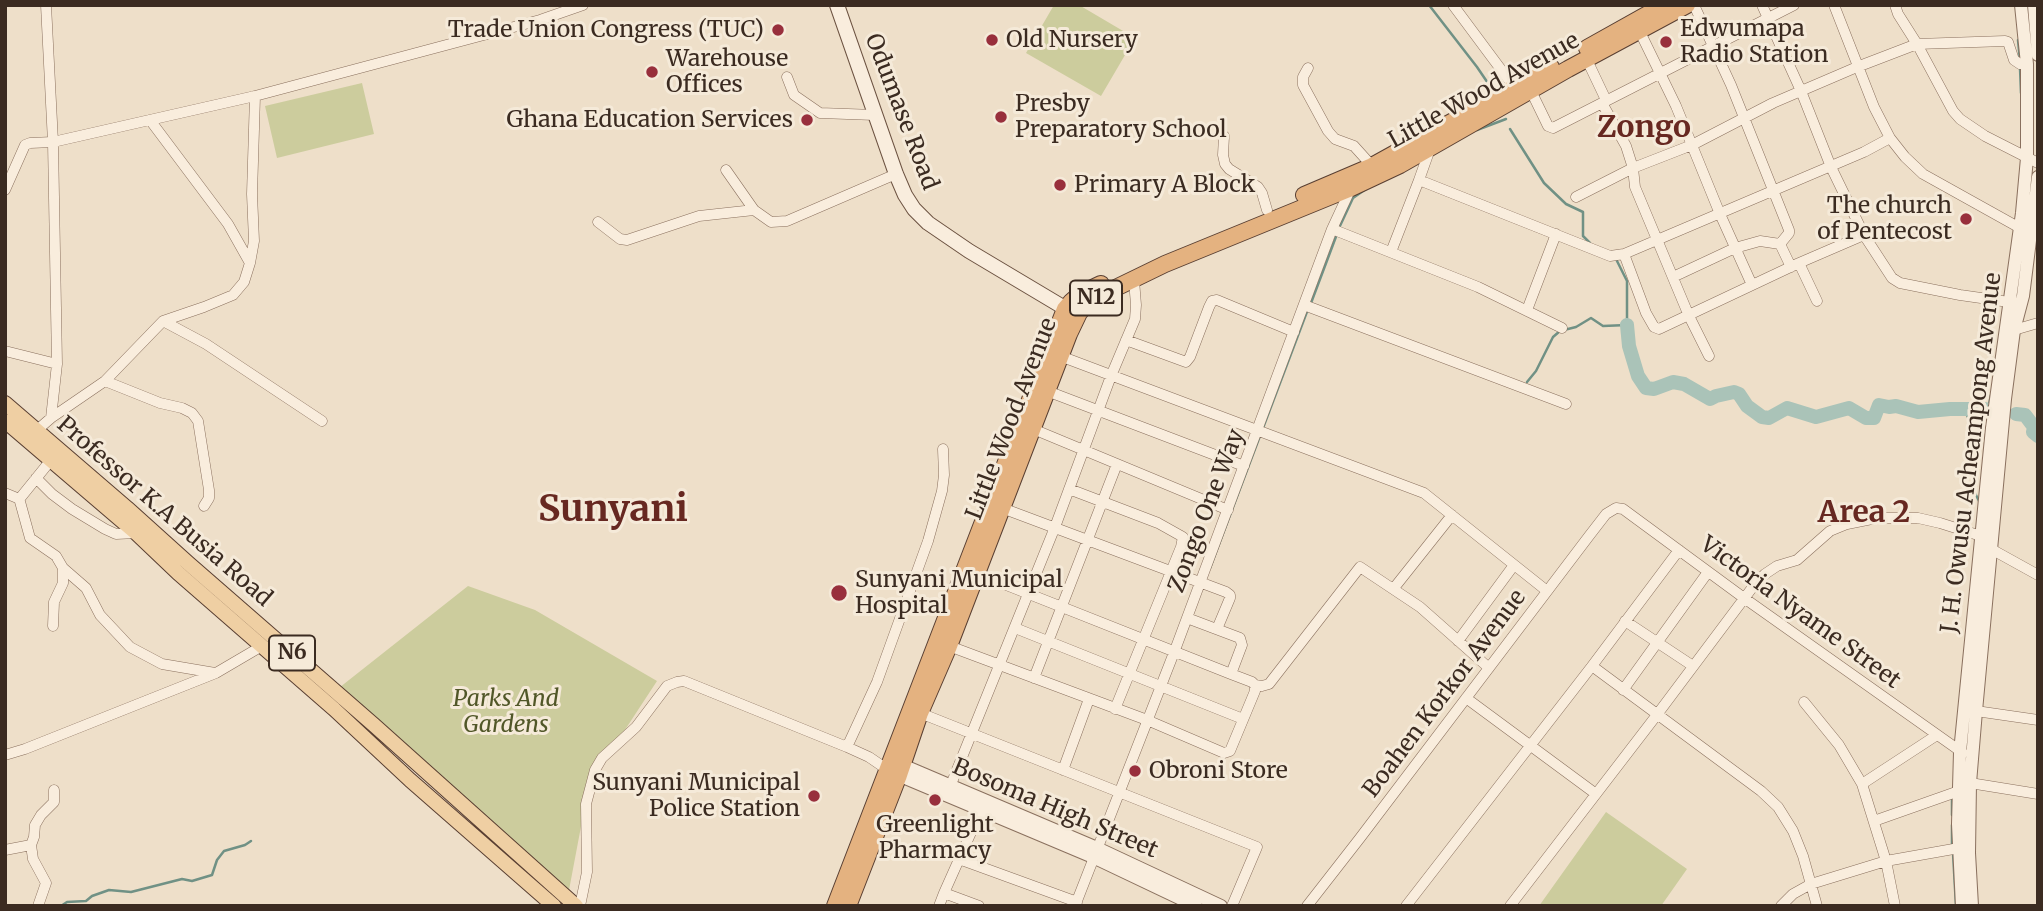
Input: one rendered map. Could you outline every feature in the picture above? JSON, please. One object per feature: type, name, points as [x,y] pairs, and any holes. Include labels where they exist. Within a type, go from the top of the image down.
[{"type":"highway","name":"Little Wood Avenue","points":[[958,602],[976,573],[1002,508],[1060,356],[1071,313],[1071,302],[1080,294],[1147,261],[1372,166],[1664,5]]},
{"type":"highway","name":"Little Wood Avenue","points":[[848,906],[895,768],[1071,313],[1097,297],[1238,233],[1351,188],[1400,165],[1687,5]]},
{"type":"highway","name":"Little Wood Avenue","points":[[835,906],[949,646],[949,626]]},
{"type":"main road","name":"Odumase Road","points":[[837,5],[896,174],[914,209],[928,223],[968,251],[1071,313]]},
{"type":"main road","name":"Professor K.A Busia Road","points":[[5,404],[127,508],[578,906]]},
{"type":"main road","name":"Professor K.A Busia Road","points":[[5,421],[136,533],[554,906]]},
{"type":"street","points":[[47,5],[57,364],[51,418]]},
{"type":"street","points":[[5,190],[25,145],[52,142],[255,96],[540,20],[583,5]]},
{"type":"street","points":[[1694,5],[1744,118],[1789,230],[1780,244]]},
{"type":"street","points":[[1762,5],[1801,91],[1831,167],[1864,235],[1892,278],[1900,283],[1959,295],[2015,303]]},
{"type":"street","points":[[1531,91],[1550,128],[1794,5]]},
{"type":"street","points":[[1834,5],[1857,67],[1890,138],[1915,168],[2026,229]]},
{"type":"street","points":[[1895,5],[1960,119],[1985,136],[2033,161]]},
{"type":"street","name":"J. H. Owusu Acheampong Avenue","points":[[2021,5],[2038,55]]},
{"type":"street","name":"J. H. Owusu Acheampong Avenue","points":[[1962,906],[1959,848],[1981,536],[1992,428],[2015,303],[2033,161],[2027,64],[2033,37],[2034,5]]},
{"type":"street","points":[[1458,7],[1514,87]]},
{"type":"street","points":[[1640,32],[1752,285]]},
{"type":"street","points":[[1576,197],[1633,168],[1692,145],[1801,91],[1917,44],[2004,41],[2008,42],[2014,60],[2027,64]]},
{"type":"street","points":[[1587,60],[1626,146],[1633,168],[1635,187],[1689,316],[1709,356]]},
{"type":"street","points":[[1308,68],[1303,77],[1303,85],[1328,131],[1335,139],[1354,146],[1372,166]]},
{"type":"street","points":[[787,77],[794,95],[820,113],[875,115]]},
{"type":"street","points":[[36,431],[105,380],[163,321],[233,295],[244,282],[254,241],[252,194],[255,96]]},
{"type":"street","points":[[150,120],[228,224],[250,264]]},
{"type":"street","points":[[1224,136],[1225,164],[1258,187],[1267,209]]},
{"type":"street","points":[[1419,180],[1556,234],[1618,255],[1831,167],[1890,138]]},
{"type":"street","points":[[1391,252],[1432,146]]},
{"type":"street","points":[[726,170],[754,209],[771,222],[787,221],[896,174]]},
{"type":"street","name":"J. H. Owusu Acheampong Avenue","points":[[2026,229],[2038,177]]},
{"type":"street","name":"Zongo One Way","points":[[1076,904],[1175,650],[1332,229],[1351,188]]},
{"type":"street","points":[[598,222],[620,239],[627,240],[699,216],[754,209]]},
{"type":"street","points":[[1332,229],[1478,287],[1562,328]]},
{"type":"street","points":[[1527,310],[1556,234]]},
{"type":"street","points":[[1618,255],[1654,327],[1664,328],[1864,235]]},
{"type":"street","points":[[1673,277],[1735,248],[1760,241],[1780,244],[1817,301]]},
{"type":"street","points":[[950,787],[1135,319],[1134,280]]},
{"type":"street","points":[[1126,340],[1186,362],[1209,307],[1217,300],[1294,332]]},
{"type":"street","name":"J. H. Owusu Acheampong Avenue","points":[[1966,754],[1976,711],[2015,303]]},
{"type":"street","points":[[1304,304],[1566,404]]},
{"type":"street","points":[[163,321],[206,344],[322,421]]},
{"type":"street","points":[[2014,330],[2038,324]]},
{"type":"street","points":[[5,352],[57,364]]},
{"type":"street","points":[[1060,356],[1424,492],[1547,591]]},
{"type":"street","points":[[105,380],[192,413],[198,421],[209,490],[209,498],[204,506]]},
{"type":"street","points":[[1047,391],[1244,466]]},
{"type":"street","points":[[1032,429],[1228,510]]},
{"type":"street","points":[[847,747],[877,682],[928,541],[942,491],[943,449]]},
{"type":"street","points":[[19,498],[51,460]]},
{"type":"street","points":[[1034,678],[1116,464]]},
{"type":"street","points":[[36,478],[72,509],[106,529],[116,534],[136,533]]},
{"type":"street","points":[[1069,489],[1158,523],[1183,537],[1115,709]]},
{"type":"street","points":[[5,492],[19,498]]},
{"type":"street","points":[[19,498],[30,538],[56,556],[63,568],[86,588],[100,615],[130,647],[163,664],[216,673]]},
{"type":"street","points":[[1002,508],[1230,594],[1217,629]]},
{"type":"street","name":"Victoria Nyame Street","points":[[1616,508],[1623,509],[1707,572],[1966,754]]},
{"type":"street","name":"Boahen Korkor Avenue","points":[[1307,906],[1606,514],[1616,508]]},
{"type":"street","points":[[1394,588],[1452,515]]},
{"type":"street","points":[[1510,906],[1765,574],[1777,566],[1797,560],[1830,531],[1847,524],[1877,518],[1918,518],[1981,536]]},
{"type":"street","points":[[1991,549],[2038,575]]},
{"type":"street","points":[[1406,906],[1679,550]]},
{"type":"street","points":[[1458,641],[1514,565]]},
{"type":"street","points":[[976,573],[1262,686],[1269,684],[1360,566],[1420,607],[1489,668]]},
{"type":"street","points":[[53,626],[54,602],[63,583],[63,568]]},
{"type":"street","points":[[1623,690],[1707,572]]},
{"type":"street","points":[[1187,618],[1240,638],[1242,641],[1231,674]]},
{"type":"street","points":[[1625,621],[1693,666]]},
{"type":"street","points":[[1015,628],[1244,719]]},
{"type":"street","points":[[5,755],[216,673],[262,646]]},
{"type":"street","points":[[949,646],[1228,753],[1244,719],[1255,685]]},
{"type":"street","points":[[1592,666],[1761,791],[1778,807],[1793,831],[1803,856],[1817,906]]},
{"type":"street","name":"Bosoma High Street","points":[[578,906],[587,872],[586,804],[595,770],[602,758],[636,727],[667,686],[684,681],[847,747],[981,810],[1095,853],[1196,906]]},
{"type":"street","points":[[1466,698],[1596,794]]},
{"type":"street","points":[[1063,770],[1089,699]]},
{"type":"street","points":[[1804,702],[1839,744],[1862,784],[1886,861],[1895,906]]},
{"type":"street","points":[[1976,711],[2038,720]]},
{"type":"street","points":[[920,713],[1257,847],[1232,906]]},
{"type":"street","points":[[1862,784],[1937,735]]},
{"type":"street","name":"Bosoma High Street","points":[[895,768],[950,787],[1095,853],[1221,906]]},
{"type":"street","points":[[1874,821],[1964,787],[2038,794]]},
{"type":"street","name":"J. H. Owusu Acheampong Avenue","points":[[1964,787],[1972,906]]},
{"type":"street","points":[[38,906],[46,883],[33,859],[31,845],[35,825],[54,802],[54,790]]},
{"type":"street","points":[[939,906],[981,810]]},
{"type":"street","points":[[5,850],[31,845]]},
{"type":"street","points":[[1781,906],[1811,884],[1886,861],[1959,848]]},
{"type":"street","points":[[959,859],[1076,904]]},
{"type":"street","points":[[944,892],[979,906]]},
{"type":"green space","points":[[1054,5],[1079,5],[1135,38],[1101,96],[1026,53]]},
{"type":"green space","points":[[362,83],[374,134],[277,158],[265,106]]},
{"type":"green space","name":"Parks And Gardens","points":[[468,586],[535,610],[657,681],[617,742],[594,767],[566,906],[330,695]]},
{"type":"green space","points":[[1606,812],[1687,869],[1661,906],[1539,906]]},
{"type":"waterway","points":[[1429,5],[1494,92]]},
{"type":"waterway","points":[[2018,40],[2020,61]]},
{"type":"waterway","points":[[2020,68],[2021,93]]},
{"type":"waterway","points":[[1477,130],[1506,119]]},
{"type":"waterway","points":[[1510,129],[1544,183],[1566,204],[1583,212],[1583,236],[1590,243]]},
{"type":"waterway","points":[[1339,228],[1353,198],[1366,189]]},
{"type":"waterway","points":[[1311,303],[1337,234]]},
{"type":"waterway","points":[[1527,382],[1536,371],[1553,337],[1560,331],[1576,327],[1591,318],[1603,326],[1627,325],[1627,281],[1616,259]]},
{"type":"waterway","points":[[1210,568],[1308,309]]},
{"type":"waterway","points":[[1627,325],[1629,346],[1638,376],[1646,388],[1654,389],[1673,382],[1684,384],[1710,399],[1734,392],[1762,417],[1769,418],[1787,408],[1816,417],[1849,408],[1866,418],[1874,418],[1879,405],[1918,412],[1985,409]]},
{"type":"waterway","points":[[1988,409],[1991,395]]},
{"type":"waterway","points":[[1964,408],[1973,429],[1973,489],[1979,501]]},
{"type":"waterway","points":[[2016,414],[2025,415],[2034,427],[2033,432],[2038,436]]},
{"type":"waterway","points":[[1952,797],[1952,815]]},
{"type":"waterway","points":[[1952,825],[1952,847]]},
{"type":"waterway","points":[[61,906],[67,902],[86,901],[109,890],[131,892],[182,879],[192,881],[212,875],[217,860],[224,851],[251,841]]},
{"type":"waterway","points":[[1953,853],[1956,906]]},
{"type":"place","name":"Trade Union Congress (TUC)","points":[[778,30]]},
{"type":"place","name":"Old Nursery","points":[[992,40]]},
{"type":"place","name":"Edwumapa Radio Station","points":[[1666,42]]},
{"type":"place","name":"Warehouse Offices","points":[[652,72]]},
{"type":"place","name":"Presby Preparatory School","points":[[1001,117]]},
{"type":"place","name":"Ghana Education Services","points":[[807,120]]},
{"type":"place","name":"Primary A Block","points":[[1060,185]]},
{"type":"place","name":"The church of Pentecost","points":[[1966,219]]},
{"type":"place","name":"Sunyani Municipal Hospital","points":[[839,593]]},
{"type":"place","name":"Obroni Store","points":[[1135,771]]},
{"type":"place","name":"Sunyani Municipal Police Station","points":[[814,796]]},
{"type":"place","name":"Greenlight Pharmacy","points":[[935,800]]},
{"type":"district","name":"Zongo","points":[[1644,129]]},
{"type":"district","name":"Sunyani","points":[[613,511]]},
{"type":"district","name":"Area 2","points":[[1864,514]]}]
